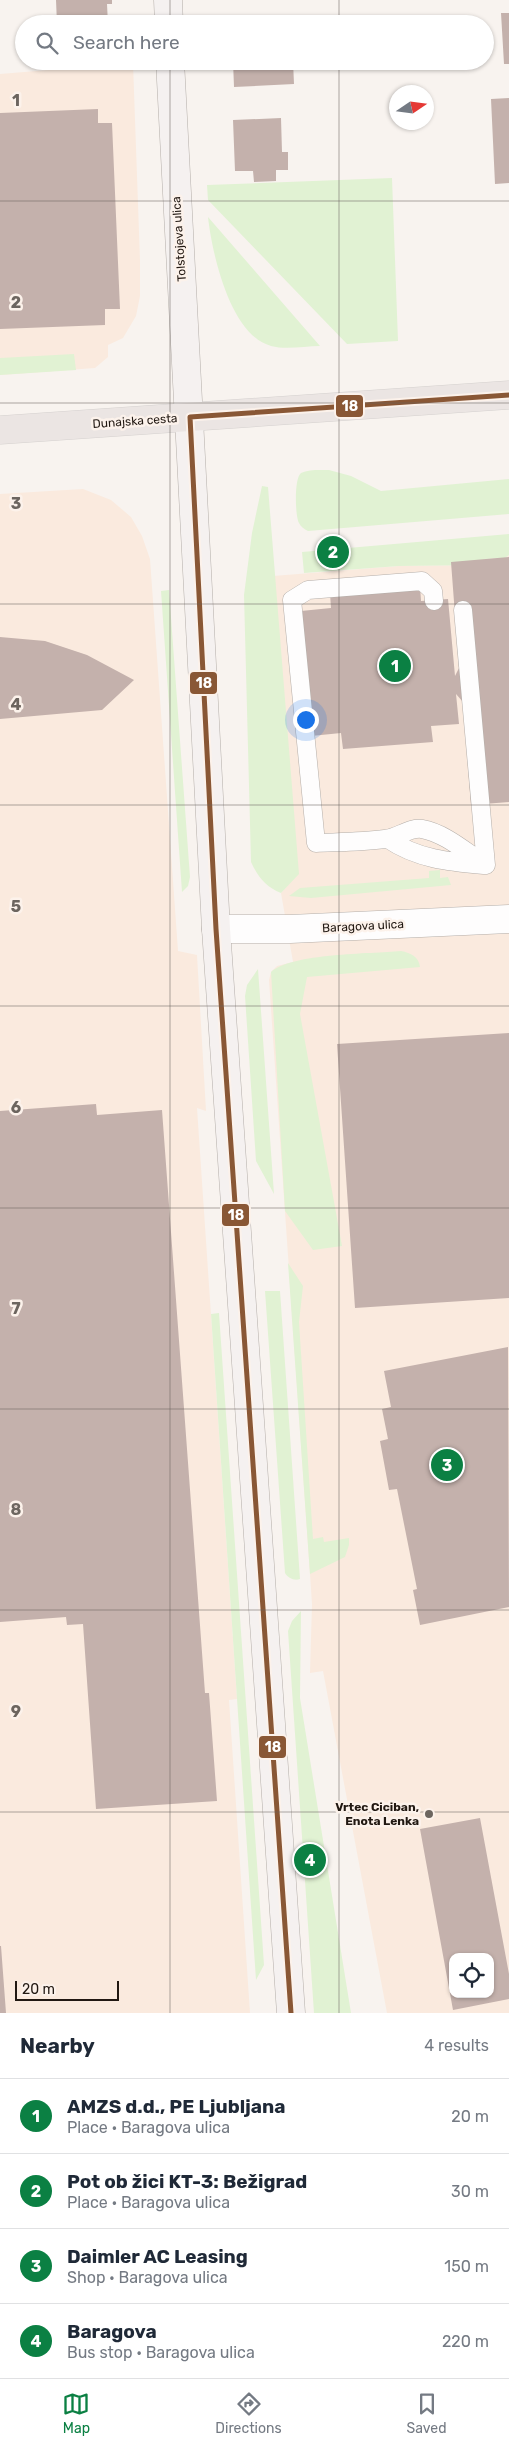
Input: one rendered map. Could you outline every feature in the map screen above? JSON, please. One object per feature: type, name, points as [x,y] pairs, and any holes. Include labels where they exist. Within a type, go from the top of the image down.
[{"type":"main road","name":"Dunajska cesta","points":[[0,430],[509,395]]},
{"type":"street","points":[[168,0],[169,15]]},
{"type":"street","name":"Tolstojeva ulica","points":[[171,70],[190,417]]},
{"type":"street","points":[[190,417],[216,928],[291,2013]]},
{"type":"street","name":"Baragova ulica","points":[[216,928],[290,929],[509,919]]},
{"type":"lane","points":[[434,601],[433,591],[422,581],[308,590],[292,600],[316,843],[388,839],[412,829],[421,829],[430,831],[450,841],[486,866]]},
{"type":"lane","points":[[462,610],[486,866]]},
{"type":"lane","points":[[388,839],[415,854],[451,862],[486,866]]},
{"type":"shaded area","points":[[48,70],[133,70],[140,296],[136,316],[123,338],[108,345],[108,357],[95,368],[0,375],[0,74]]},
{"type":"shaded area","points":[[83,489],[111,500],[131,517],[142,536],[150,559],[178,951],[197,955],[206,1111],[197,1108],[237,1699],[229,1700],[250,2013],[0,2013],[0,494]]},
{"type":"shaded area","points":[[509,555],[509,2013],[387,2013],[323,1671],[310,1673],[312,1604],[269,980],[271,972],[277,966],[293,962],[281,893],[298,873],[273,576],[399,566],[483,565],[484,559],[505,558]]},
{"type":"green space","points":[[392,178],[398,341],[347,344],[208,200],[207,185]]},
{"type":"green space","points":[[208,217],[320,346],[289,348],[271,346],[257,339],[244,326],[234,310],[219,271]]},
{"type":"green space","points":[[74,354],[76,370],[0,375],[0,358]]},
{"type":"green space","points":[[329,470],[351,476],[381,491],[509,479],[509,514],[308,531],[299,523],[297,513],[296,497],[299,476],[301,473],[308,471]]},
{"type":"green space","points":[[262,486],[268,487],[299,874],[281,893],[263,881],[251,862],[244,595],[252,533]]},
{"type":"green space","points":[[509,534],[509,555],[505,558],[484,559],[484,565],[399,566],[304,573],[302,552]]},
{"type":"green space","points":[[169,590],[190,877],[188,886],[182,892],[161,591]]},
{"type":"green space","points":[[440,870],[440,878],[448,877],[451,885],[311,898],[289,896],[300,888],[429,878],[429,871]]},
{"type":"green space","points":[[401,951],[414,956],[420,967],[307,977],[300,1014],[342,1246],[313,1250],[285,1211],[271,972],[296,961],[313,958]]},
{"type":"green space","points":[[258,969],[274,1194],[256,1161],[245,996],[247,985]]},
{"type":"green space","points":[[288,1263],[303,1286],[299,1322],[313,1539],[323,1537],[324,1542],[349,1538],[345,1557],[310,1574]]},
{"type":"green space","points":[[265,1291],[280,1291],[300,1579],[298,1580],[291,1579],[285,1573]]},
{"type":"green space","points":[[219,1313],[264,1965],[256,1980],[211,1314]]},
{"type":"green space","points":[[301,1611],[300,1698],[351,2013],[314,2013],[288,1631],[292,1621]]},
{"type":"building","points":[[56,0],[112,0],[112,4],[107,4],[108,15],[57,15]]},
{"type":"building","points":[[501,13],[509,13],[509,64],[504,64]]},
{"type":"building","points":[[233,70],[293,70],[294,84],[234,87]]},
{"type":"building","points":[[509,98],[509,183],[495,184],[491,99]]},
{"type":"building","points":[[98,109],[98,123],[112,123],[120,309],[105,309],[105,325],[0,329],[0,113]]},
{"type":"building","points":[[281,118],[282,152],[288,152],[288,170],[276,170],[276,181],[254,182],[253,171],[235,171],[233,120]]},
{"type":"building","points":[[509,557],[509,802],[471,805],[463,702],[456,694],[459,724],[431,726],[433,742],[343,749],[341,733],[311,736],[301,611],[331,608],[330,593],[420,586],[421,601],[448,599],[455,676],[459,668],[451,562]]},
{"type":"building","points":[[0,637],[45,641],[87,655],[134,680],[102,710],[0,719]]},
{"type":"building","points":[[509,1033],[509,1298],[355,1308],[337,1044]]},
{"type":"building","points":[[96,1104],[97,1115],[162,1110],[205,1693],[209,1693],[217,1801],[96,1809],[83,1624],[67,1625],[66,1617],[0,1622],[0,1111]]},
{"type":"building","points":[[508,1347],[509,1607],[420,1625],[413,1590],[417,1589],[397,1489],[389,1490],[380,1441],[388,1439],[382,1409],[391,1407],[384,1371]]},
{"type":"building","points":[[480,1818],[509,1974],[509,1999],[453,2010],[451,1998],[494,1998],[494,1953],[449,1953],[449,1988],[420,1829]]},
{"type":"building","points":[[1,1946],[6,2013],[0,2013]]},
{"type":"transit line","name":"18","points":[[190,417],[509,395]]},
{"type":"transit line","name":"18","points":[[190,417],[216,929],[291,2013]]},
{"type":"place","name":"Pot ob žici KT-3: Bežigrad","points":[[333,552]]},
{"type":"place","name":"AMZS d.d., PE Ljubljana","points":[[395,666]]},
{"type":"place","name":"Daimler AC Leasing","points":[[447,1465]]},
{"type":"place","name":"Vrtec Ciciban, Enota Lenka","points":[[429,1814]]},
{"type":"place","name":"Baragova","points":[[310,1860]]}]
